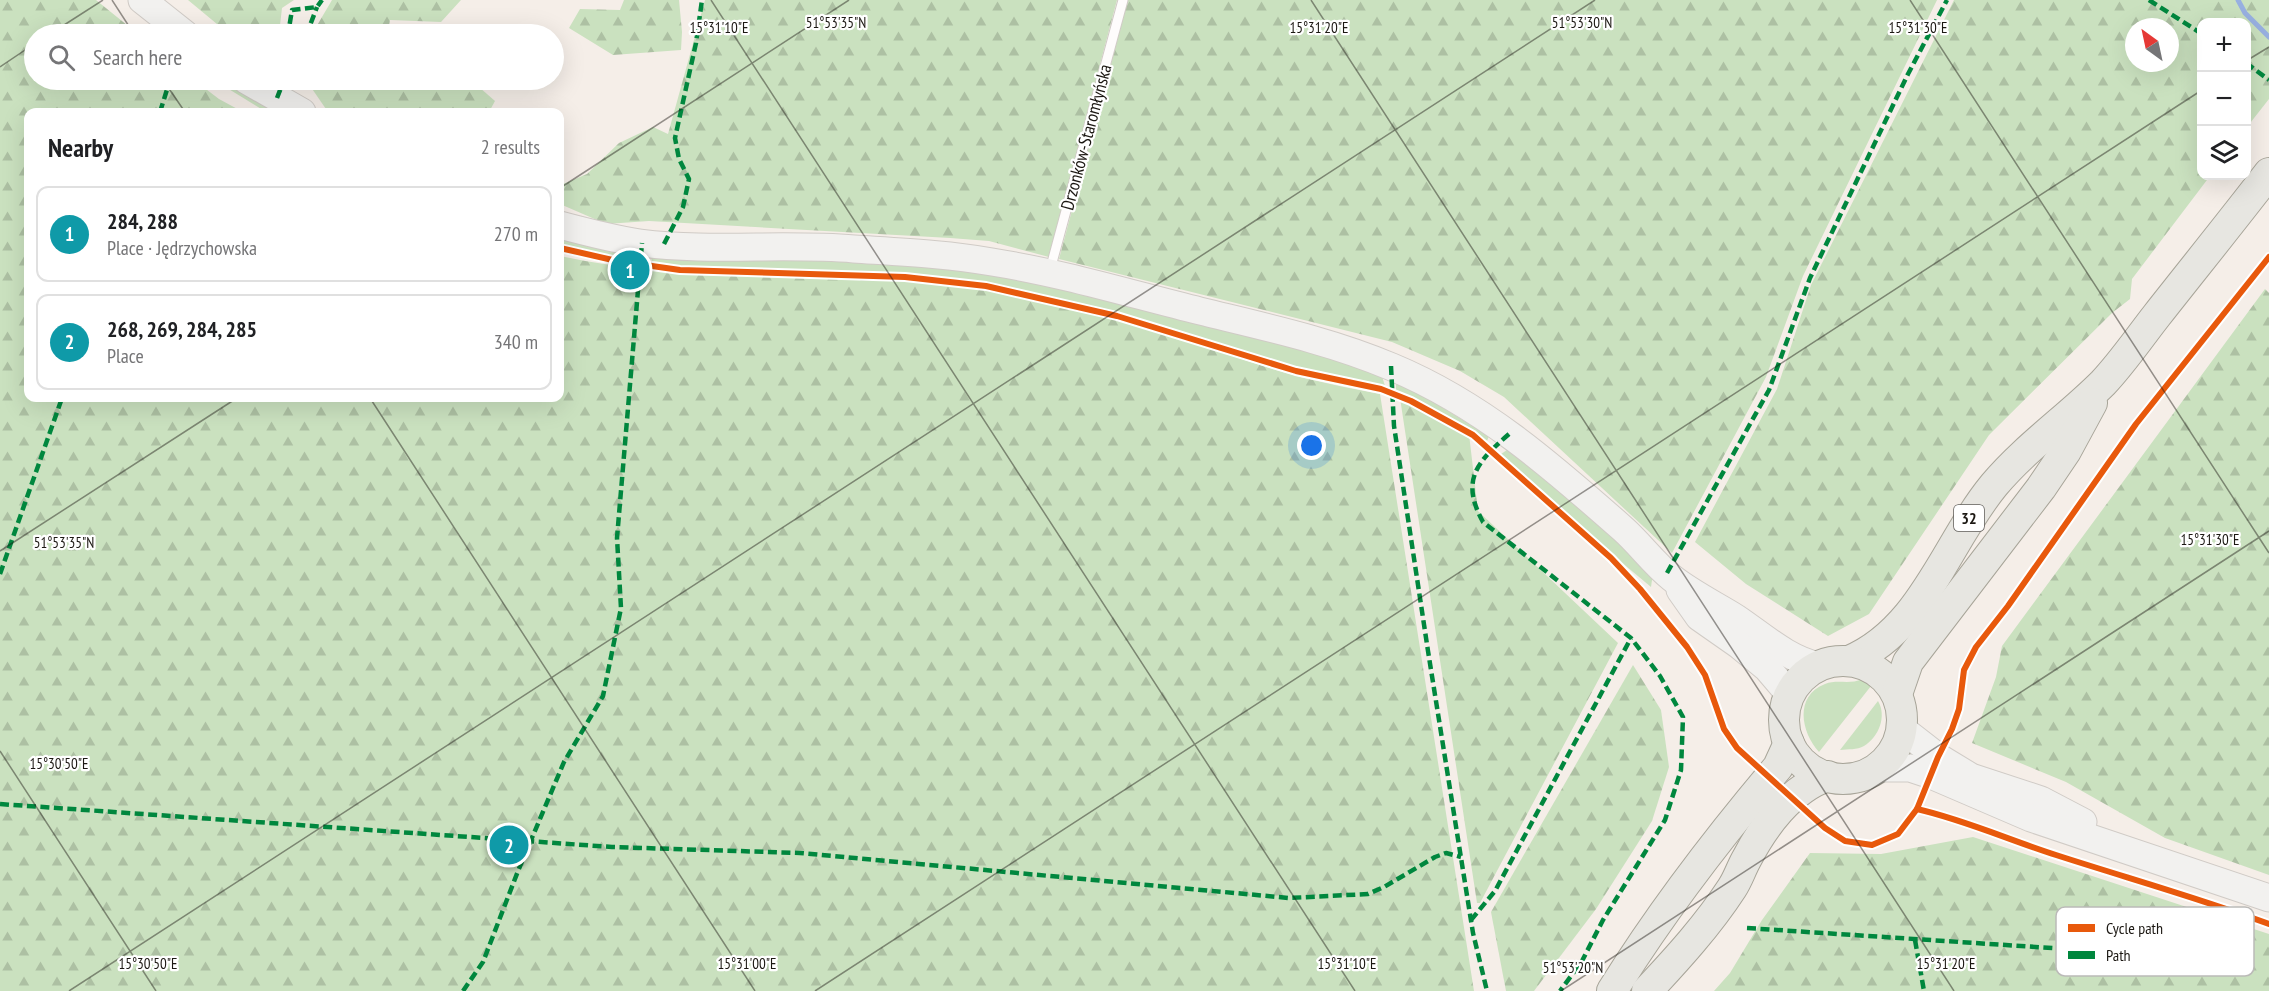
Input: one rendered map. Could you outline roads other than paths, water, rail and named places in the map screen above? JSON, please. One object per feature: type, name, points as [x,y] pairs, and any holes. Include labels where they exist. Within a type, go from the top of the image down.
[{"type":"main road","points":[[142,0],[172,24]]},
{"type":"main road","points":[[264,90],[295,108]]},
{"type":"main road","name":"32","points":[[1819,666],[1849,661],[1867,654],[1896,629],[1931,583],[1964,525],[1995,484],[2103,382],[2269,173]]},
{"type":"main road","points":[[564,226],[642,243],[848,248],[990,261],[1049,273],[1293,334],[1391,366],[1456,398],[1488,418],[1530,450],[1625,531],[1673,579],[1699,617],[1767,668],[1790,695]]},
{"type":"main road","name":"32","points":[[1896,694],[1908,662],[2041,488],[2066,451],[2103,382]]},
{"type":"main road","points":[[1673,579],[1791,656],[1802,662],[1819,666]]},
{"type":"main road","points":[[1819,666],[1806,674],[1790,695],[1785,711],[1785,727],[1789,743],[1797,756],[1806,764],[1828,777],[1861,776],[1876,768],[1896,747],[1902,729],[1902,717],[1896,694],[1879,673],[1868,666],[1849,661]]},
{"type":"main road","points":[[1902,729],[1938,757],[1971,777],[2041,800],[2069,813],[2124,849]]},
{"type":"main road","points":[[1612,991],[1644,939],[1675,897],[1778,767],[1789,743]]},
{"type":"main road","points":[[1876,768],[1910,768],[2031,818],[2269,898]]},
{"type":"main road","points":[[1647,991],[1733,887],[1760,836],[1774,816],[1806,787],[1828,777]]},
{"type":"lane","name":"Drzonków-Staromłyńska","points":[[1049,273],[1123,0]]},
{"type":"waterway","points":[[2238,0],[2245,13],[2269,37]]},
{"type":"place","name":"284, 288","points":[[630,270]]},
{"type":"place","name":"268, 269, 284, 285","points":[[509,845]]}]
